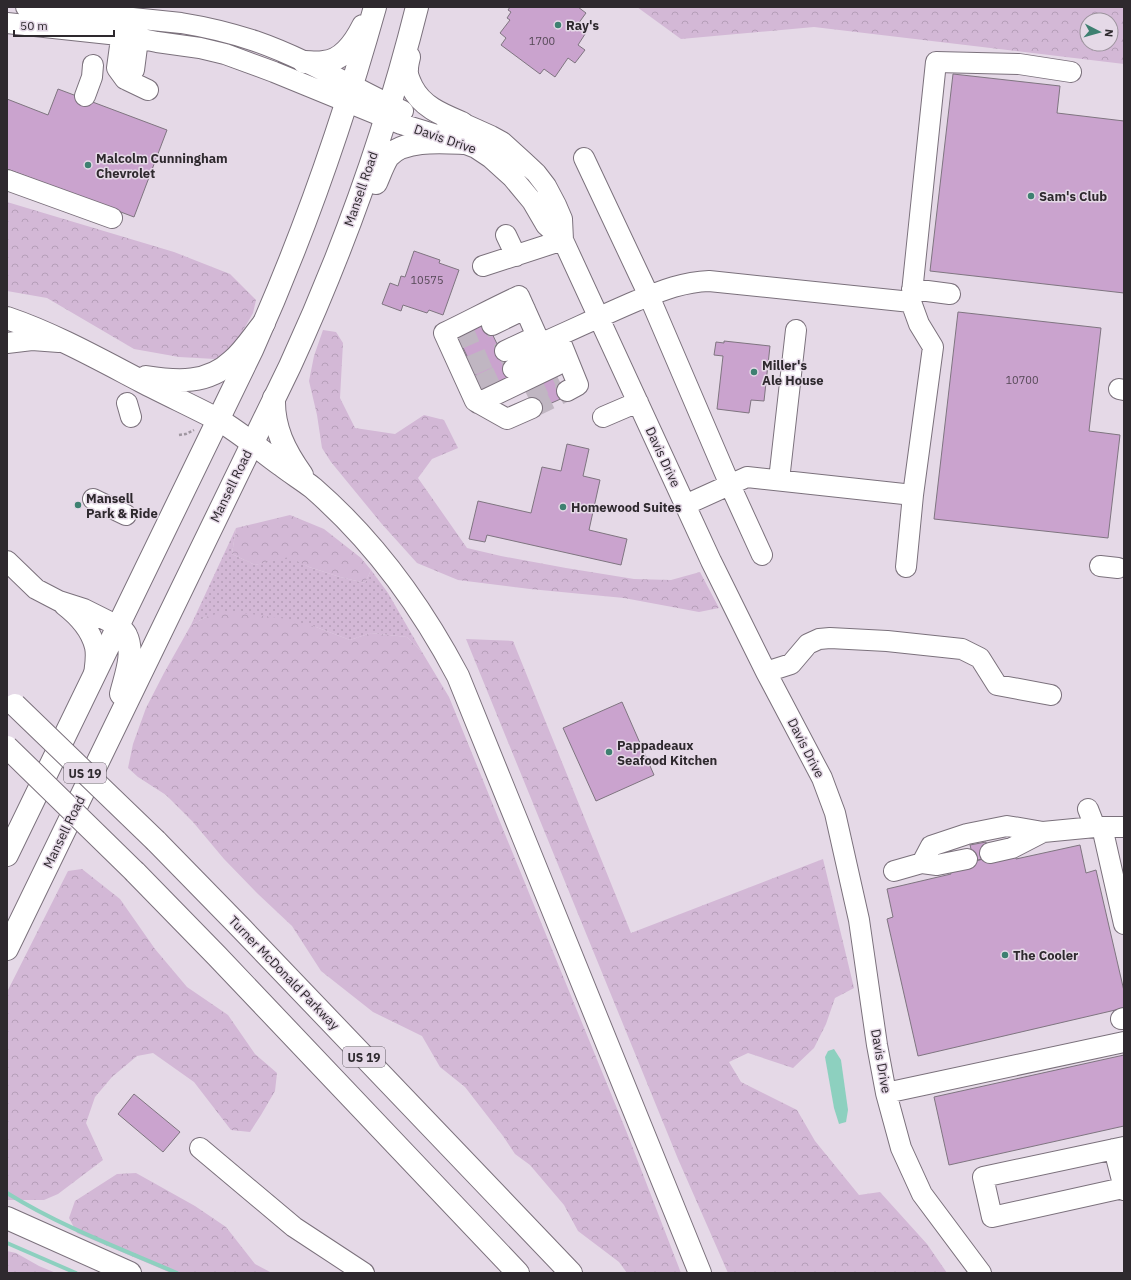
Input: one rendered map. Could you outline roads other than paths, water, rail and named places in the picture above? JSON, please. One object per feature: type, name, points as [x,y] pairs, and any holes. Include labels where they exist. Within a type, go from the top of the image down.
[{"type":"main road","points":[[304,62],[324,62],[338,58],[349,49],[357,39],[374,7]]},
{"type":"main road","points":[[7,855],[118,626],[208,424],[264,323],[312,206],[350,93],[374,7]]},
{"type":"main road","points":[[417,8],[407,70],[408,77],[415,92],[430,108],[439,113],[462,133]]},
{"type":"main road","name":"Mansell Road","points":[[7,949],[312,318],[365,183],[388,111],[417,8]]},
{"type":"main road","points":[[338,255],[358,231],[382,168],[389,156],[396,151],[415,144],[433,142],[462,133]]},
{"type":"main road","points":[[7,318],[69,343],[129,374],[208,424],[252,443],[281,466],[312,487]]},
{"type":"main road","points":[[129,374],[180,381],[209,376],[232,362],[264,323]]},
{"type":"main road","points":[[274,398],[274,410],[281,439],[292,460],[312,487],[357,531],[402,584],[440,642],[458,676],[700,1273]]},
{"type":"main road","points":[[111,735],[130,657],[130,644],[126,634],[118,626]]},
{"type":"main road","name":"Turner McDonald Parkway","points":[[11,701],[156,841],[571,1273]]},
{"type":"main road","name":"US 19","points":[[7,747],[135,872],[217,956],[518,1273]]},
{"type":"main road","points":[[7,1218],[130,1273]]},
{"type":"street","points":[[26,7],[131,20],[205,27],[256,42],[304,62],[350,93]]},
{"type":"street","points":[[131,20],[137,47],[134,70],[125,79],[148,90]]},
{"type":"street","points":[[7,24],[131,20],[157,42],[200,48],[225,54],[268,70],[350,93]]},
{"type":"street","points":[[906,567],[913,495],[933,346],[919,324],[911,296],[936,62],[1019,64],[1071,72]]},
{"type":"street","points":[[85,96],[92,77],[93,65]]},
{"type":"street","name":"Davis Drive","points":[[350,93],[388,111],[404,112],[431,120],[462,133],[491,136],[502,142],[536,173],[546,186],[562,219],[563,240],[711,561],[766,672],[822,778],[836,813],[859,920],[877,1044],[886,1093],[901,1148],[922,1194],[981,1273]]},
{"type":"street","name":"Davis Drive","points":[[462,133],[476,148],[491,158],[512,177],[532,201],[546,225],[563,240]]},
{"type":"street","points":[[584,158],[649,296],[730,485],[762,555]]},
{"type":"street","points":[[512,177],[524,162]]},
{"type":"street","points":[[7,180],[112,218]]},
{"type":"street","points":[[506,235],[516,256]]},
{"type":"street","points":[[483,266],[563,240]]},
{"type":"street","points":[[465,368],[544,342],[598,317],[649,296],[669,288],[693,282],[709,281],[911,296],[950,294]]},
{"type":"street","points":[[529,400],[465,368],[444,333],[478,317],[483,312],[544,342]]},
{"type":"street","points":[[779,480],[796,330]]},
{"type":"street","points":[[7,343],[44,340],[69,343]]},
{"type":"street","points":[[544,342],[501,343],[544,342]]},
{"type":"street","points":[[603,417],[638,402]]},
{"type":"street","points":[[685,505],[747,477],[913,495]]},
{"type":"street","points":[[93,499],[126,515]]},
{"type":"street","points":[[7,561],[36,589],[59,601],[84,609],[118,626]]},
{"type":"street","points":[[59,601],[72,612],[90,633],[95,647],[96,660],[94,675]]},
{"type":"street","points":[[766,672],[791,664],[808,644],[819,639],[830,638],[887,641],[962,649],[980,658],[997,685],[1051,695]]},
{"type":"street","points":[[990,853],[1012,848],[1043,832],[1095,821],[1124,827]]},
{"type":"street","points":[[1095,821],[1124,924]]},
{"type":"street","points":[[922,863],[931,846],[967,834],[1007,826],[1043,832]]},
{"type":"street","points":[[894,871],[922,863],[937,865],[967,858]]},
{"type":"street","points":[[886,1093],[1124,1042]]},
{"type":"street","points":[[200,1148],[294,1227],[364,1273]]},
{"type":"street","points":[[1119,1148],[1124,1189],[992,1217],[983,1177],[1119,1148]]},
{"type":"waterway","points":[[7,1193],[69,1226],[177,1273]]},
{"type":"waterway","points":[[7,1243],[76,1273]]},
{"type":"tunnel","points":[[457,340],[492,325]]},
{"type":"tunnel","points":[[470,366],[505,351]]},
{"type":"tunnel","points":[[479,385],[513,369]]},
{"type":"tunnel","points":[[526,393],[558,378]]},
{"type":"tunnel","points":[[532,408],[567,391]]},
{"type":"place","name":"Ray's","points":[[558,25]]},
{"type":"place","name":"Malcolm Cunningham Chevrolet","points":[[88,165]]},
{"type":"place","name":"Sam's Club","points":[[1031,196]]},
{"type":"place","name":"Miller's Ale House","points":[[754,372]]},
{"type":"place","name":"Mansell Park & Ride","points":[[78,505]]},
{"type":"place","name":"Homewood Suites","points":[[563,507]]},
{"type":"place","name":"Pappadeaux Seafood Kitchen","points":[[609,752]]},
{"type":"place","name":"The Cooler","points":[[1005,955]]}]
